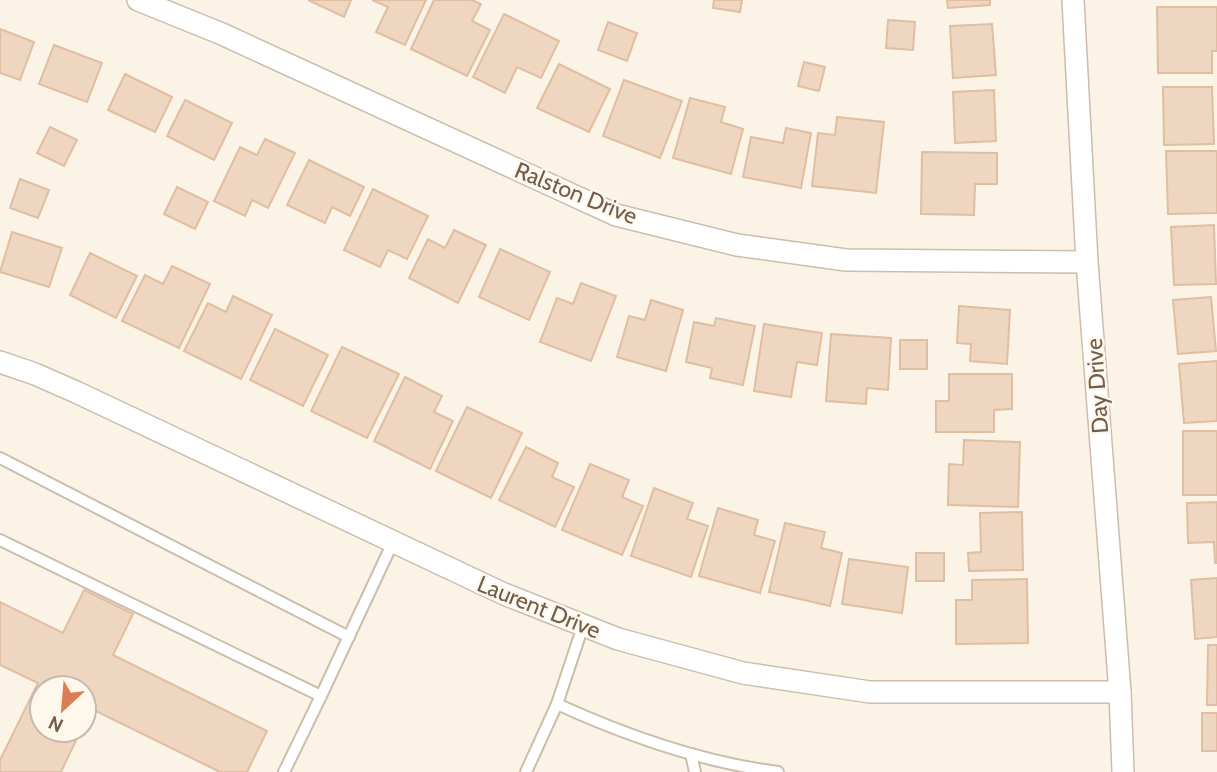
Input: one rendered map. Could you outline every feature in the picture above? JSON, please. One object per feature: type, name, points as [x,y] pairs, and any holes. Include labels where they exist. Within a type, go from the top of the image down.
[{"type":"street","name":"Ralston Drive","points":[[138,0],[222,34],[616,215],[737,245],[846,260],[1087,262]]},
{"type":"street","name":"Day Drive","points":[[1073,0],[1087,262],[1123,772]]},
{"type":"street","name":"Laurent Drive","points":[[0,362],[35,374],[88,398],[504,594],[618,639],[743,673],[870,692],[1119,692]]},
{"type":"lane","points":[[0,458],[349,637]]},
{"type":"lane","points":[[0,540],[321,696]]},
{"type":"lane","points":[[284,772],[393,542]]},
{"type":"lane","points":[[526,772],[557,704],[583,626]]},
{"type":"lane","points":[[557,704],[594,721],[675,750],[745,768],[778,772]]},
{"type":"lane","points":[[691,754],[695,772]]},
{"type":"building","points":[[308,0],[351,0],[344,17]]},
{"type":"building","points":[[372,0],[426,0],[405,45],[376,32],[388,7]]},
{"type":"building","points":[[434,0],[472,0],[481,4],[472,21],[490,30],[467,76],[411,49]]},
{"type":"building","points":[[714,0],[742,0],[740,12],[713,8]]},
{"type":"building","points":[[947,0],[990,0],[990,5],[948,8]]},
{"type":"building","points":[[1157,7],[1217,7],[1217,51],[1212,51],[1212,73],[1158,73]]},
{"type":"building","points":[[504,14],[559,41],[541,78],[517,67],[505,93],[473,77]]},
{"type":"building","points":[[888,20],[915,22],[913,50],[886,48]]},
{"type":"building","points":[[608,22],[637,33],[627,61],[598,50]]},
{"type":"building","points":[[992,24],[996,75],[953,78],[950,26]]},
{"type":"building","points":[[0,29],[34,42],[20,80],[0,73]]},
{"type":"building","points":[[54,45],[102,63],[87,102],[39,84]]},
{"type":"building","points":[[804,62],[825,67],[819,91],[798,86]]},
{"type":"building","points":[[559,64],[610,89],[589,132],[537,108]]},
{"type":"building","points":[[125,74],[172,97],[155,132],[108,110]]},
{"type":"building","points":[[624,80],[682,101],[660,158],[603,136]]},
{"type":"building","points":[[1163,87],[1212,87],[1214,144],[1164,145]]},
{"type":"building","points":[[994,90],[996,141],[955,143],[953,92]]},
{"type":"building","points":[[690,98],[725,107],[721,122],[743,129],[731,174],[673,158]]},
{"type":"building","points":[[185,100],[232,123],[214,160],[167,136]]},
{"type":"building","points":[[837,117],[884,122],[876,193],[812,186],[818,133],[835,135]]},
{"type":"building","points":[[50,127],[77,140],[64,166],[37,153]]},
{"type":"building","points":[[786,128],[811,133],[801,188],[743,177],[751,137],[783,143]]},
{"type":"building","points":[[265,139],[295,153],[268,208],[252,200],[245,216],[214,201],[240,147],[257,155]]},
{"type":"building","points":[[1166,151],[1217,151],[1217,213],[1168,214]]},
{"type":"building","points":[[922,152],[997,153],[997,184],[975,184],[974,215],[921,214]]},
{"type":"building","points":[[309,160],[364,187],[350,216],[332,207],[325,223],[287,205]]},
{"type":"building","points":[[20,179],[49,190],[38,218],[10,208]]},
{"type":"building","points":[[177,187],[208,202],[195,229],[164,214]]},
{"type":"building","points":[[373,189],[428,216],[407,259],[388,250],[380,267],[344,250]]},
{"type":"building","points":[[1214,225],[1216,284],[1174,285],[1171,227]]},
{"type":"building","points":[[454,230],[486,245],[458,303],[409,278],[428,239],[445,248]]},
{"type":"building","points":[[12,232],[62,248],[49,287],[0,272]]},
{"type":"building","points":[[500,249],[550,272],[529,320],[479,297]]},
{"type":"building","points":[[90,253],[137,276],[116,318],[70,295]]},
{"type":"building","points":[[172,266],[210,284],[179,348],[122,321],[145,275],[163,284]]},
{"type":"building","points":[[581,283],[616,296],[591,361],[540,342],[557,298],[573,304]]},
{"type":"building","points":[[233,296],[272,315],[241,379],[184,351],[208,303],[226,312]]},
{"type":"building","points":[[1211,297],[1216,351],[1178,354],[1173,300]]},
{"type":"building","points":[[651,300],[683,310],[666,371],[617,357],[629,316],[645,320]]},
{"type":"building","points":[[959,306],[1010,310],[1007,364],[970,361],[971,344],[957,343]]},
{"type":"building","points":[[716,318],[755,326],[743,385],[710,378],[712,368],[686,362],[694,322],[714,326]]},
{"type":"building","points":[[764,324],[822,333],[817,365],[797,362],[791,397],[754,391]]},
{"type":"building","points":[[275,329],[328,355],[303,406],[250,380]]},
{"type":"building","points":[[831,334],[891,338],[888,390],[867,388],[866,404],[826,401]]},
{"type":"building","points":[[900,340],[927,340],[927,369],[900,369]]},
{"type":"building","points":[[342,347],[399,374],[367,438],[311,411]]},
{"type":"building","points":[[1217,361],[1217,421],[1184,423],[1179,364]]},
{"type":"building","points":[[949,374],[1012,374],[1012,409],[994,410],[994,432],[936,432],[936,401],[949,401]]},
{"type":"building","points":[[405,377],[442,396],[434,412],[453,421],[430,469],[374,441]]},
{"type":"building","points":[[467,407],[522,433],[491,498],[436,471]]},
{"type":"building","points":[[1183,431],[1217,431],[1217,495],[1183,495]]},
{"type":"building","points":[[964,440],[1020,442],[1018,507],[948,505],[949,464],[963,465]]},
{"type":"building","points":[[526,447],[558,463],[552,477],[574,487],[555,527],[499,500]]},
{"type":"building","points":[[590,464],[629,480],[622,497],[643,506],[622,555],[562,530]]},
{"type":"building","points":[[654,488],[693,503],[687,519],[708,526],[691,577],[631,556]]},
{"type":"building","points":[[1217,502],[1215,563],[1214,542],[1188,543],[1187,503]]},
{"type":"building","points":[[718,508],[758,520],[754,535],[775,541],[760,593],[699,576]]},
{"type":"building","points":[[1022,512],[1023,570],[969,571],[968,553],[981,552],[980,513]]},
{"type":"building","points":[[785,523],[825,532],[821,548],[842,553],[830,606],[769,592]]},
{"type":"building","points":[[916,553],[944,553],[944,581],[916,581]]},
{"type":"building","points":[[849,559],[908,567],[902,613],[842,604]]},
{"type":"building","points":[[1217,578],[1217,637],[1195,639],[1191,580]]},
{"type":"building","points":[[1027,579],[1028,643],[956,644],[956,600],[972,600],[972,580]]},
{"type":"building","points":[[84,590],[133,614],[113,655],[267,731],[247,772],[220,772],[98,712],[98,674],[28,674],[28,678],[0,665],[0,602],[63,633]]},
{"type":"building","points":[[1208,645],[1217,645],[1217,705],[1207,705]]},
{"type":"building","points":[[28,703],[28,744],[74,744],[61,772],[0,772],[0,760]]},
{"type":"building","points":[[1202,713],[1217,713],[1217,751],[1202,751]]}]
